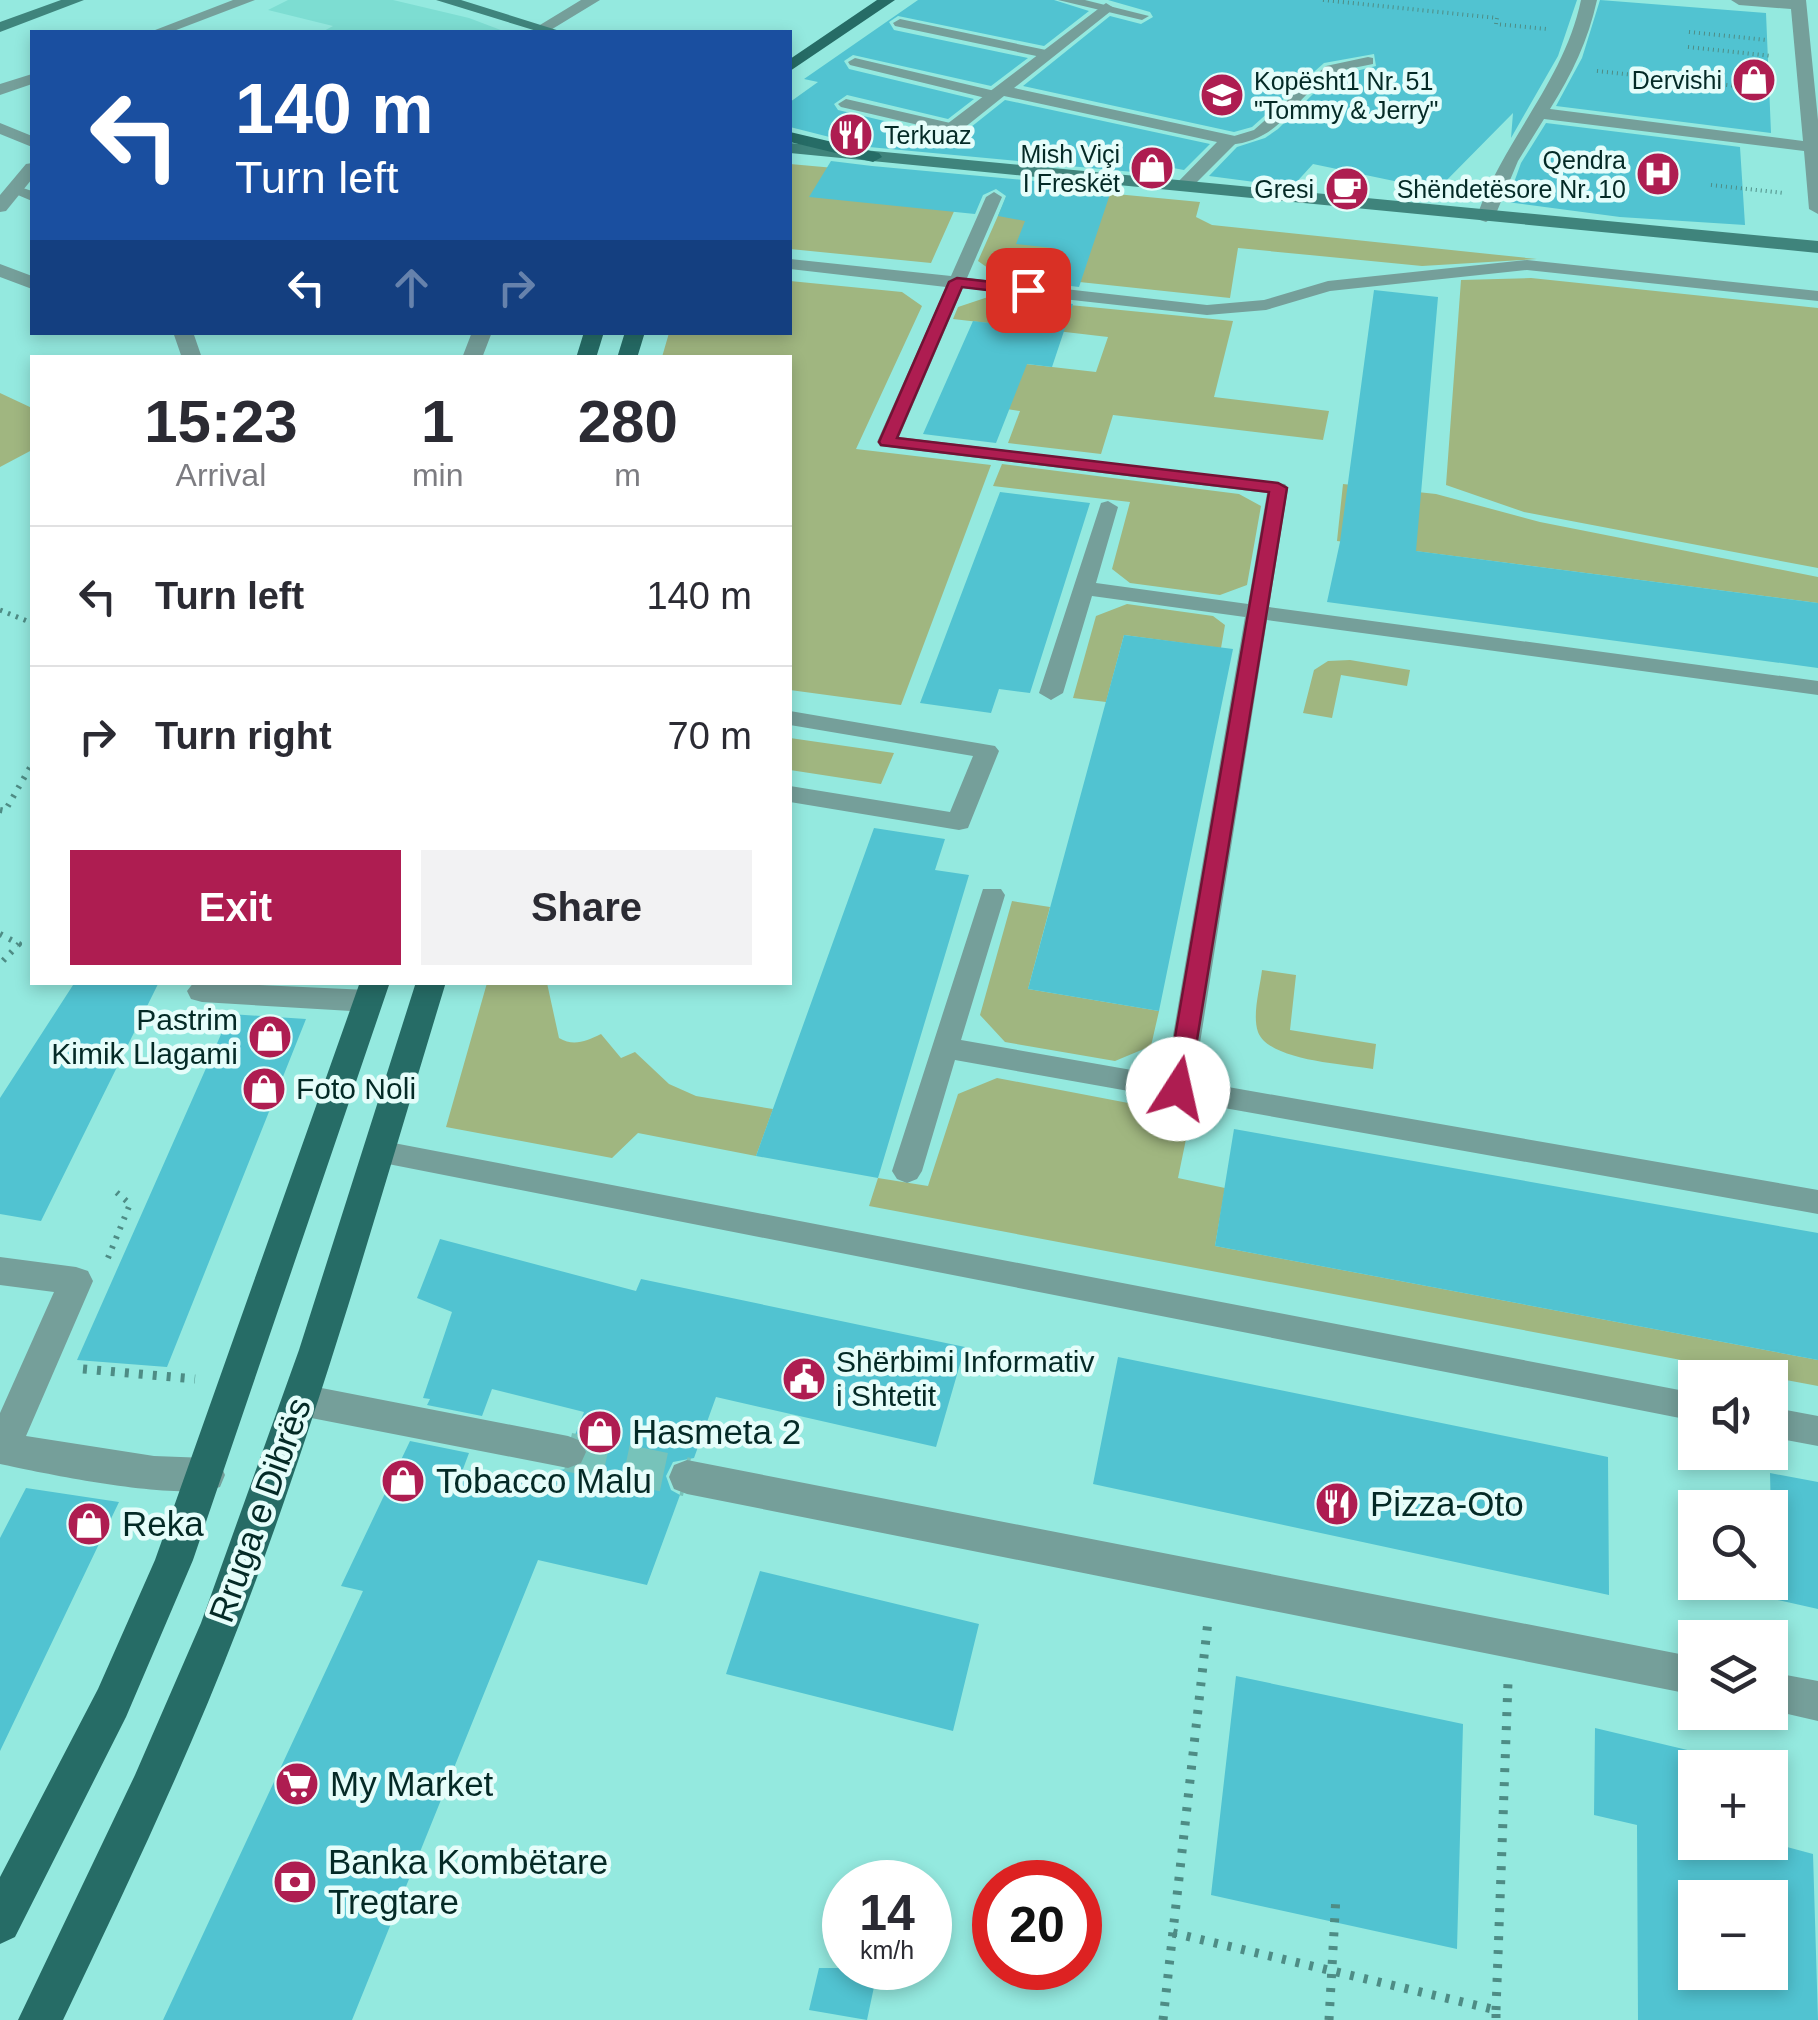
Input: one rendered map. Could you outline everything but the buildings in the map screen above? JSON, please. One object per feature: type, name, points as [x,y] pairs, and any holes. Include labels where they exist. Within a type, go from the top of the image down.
[{"type":"main road","points":[[792,43],[856,0]]},
{"type":"main road","points":[[792,65],[887,0]]},
{"type":"main road","points":[[792,137],[873,157]]},
{"type":"main road","name":"Rruga e Dibrës","points":[[40,2020],[184,1713],[301,1400],[430,985]]},
{"type":"main road","name":"Rruga e Dibrës","points":[[0,1922],[14,1863],[112,1703],[207,1475],[371,992]]},
{"type":"street","points":[[0,27],[76,0]]},
{"type":"street","points":[[164,30],[246,0]]},
{"type":"street","points":[[444,0],[549,30],[592,0]]},
{"type":"street","points":[[1486,216],[1494,184],[1583,34],[1589,0]]},
{"type":"street","points":[[1738,0],[1803,11],[1818,209]]},
{"type":"street","points":[[953,128],[1106,8]]},
{"type":"street","points":[[0,90],[30,79]]},
{"type":"street","points":[[998,92],[1229,140]]},
{"type":"street","points":[[1539,113],[1814,140]]},
{"type":"street","points":[[0,128],[30,141]]},
{"type":"street","points":[[1183,186],[1229,140]]},
{"type":"street","points":[[792,148],[1818,247]]},
{"type":"street","points":[[0,207],[23,193]]},
{"type":"street","points":[[0,270],[30,282]]},
{"type":"street","name":"Rruga e Dibrës","points":[[202,990],[371,992]]},
{"type":"street","points":[[0,1270],[76,1281],[2,1448],[154,1472],[207,1475]]},
{"type":"street","points":[[301,1400],[568,1452]]},
{"type":"street","points":[[687,1477],[1678,1673]]},
{"type":"street","points":[[1788,1695],[1818,1701]]},
{"type":"lane","points":[[1065,0],[1142,16]]},
{"type":"lane","points":[[900,24],[1046,54]]},
{"type":"lane","points":[[1229,140],[1258,136],[1320,72],[1342,62],[1368,61]]},
{"type":"lane","points":[[854,62],[998,92]]},
{"type":"lane","points":[[846,104],[953,128]]},
{"type":"lane","points":[[994,197],[887,442],[1278,488],[1178,1089]]},
{"type":"lane","points":[[792,264],[1207,310],[1240,310],[1328,286],[1527,265],[1818,296]]},
{"type":"lane","points":[[1052,693],[1108,507]]},
{"type":"lane","points":[[1083,588],[1818,688]]},
{"type":"lane","points":[[792,718],[987,750],[959,822],[792,794]]},
{"type":"lane","points":[[908,1171],[992,896]]},
{"type":"lane","points":[[945,1048],[1818,1202]]},
{"type":"lane","points":[[378,1151],[1678,1404]]},
{"type":"lane","points":[[1788,1425],[1818,1431]]},
{"type":"path","points":[[1323,0],[1497,18]]},
{"type":"path","points":[[1500,12],[1496,24],[1520,26]]},
{"type":"path","points":[[1762,40],[1692,32],[1691,48],[1804,59]]},
{"type":"path","points":[[1566,68],[1769,90]]},
{"type":"path","points":[[1711,184],[1817,184]]},
{"type":"path","points":[[0,610],[30,622]]},
{"type":"path","points":[[0,810],[5,810],[30,767]]},
{"type":"path","points":[[0,934],[19,944],[0,964]]},
{"type":"path","points":[[79,1368],[179,1378]]},
{"type":"path","points":[[1163,2020],[1212,1580]]},
{"type":"path","points":[[1174,1933],[1496,2015],[1510,1639]]},
{"type":"path","points":[[1329,2020],[1336,1896]]},
{"type":"shaded area","points":[[288,0],[393,0],[469,18],[501,30],[326,30],[333,26],[268,10]]},
{"type":"shaded area","points":[[792,164],[968,180],[931,263],[792,249]]},
{"type":"shaded area","points":[[1012,184],[1200,202],[1196,217],[1212,225],[1537,259],[1422,266],[1238,248],[1230,298],[995,273],[978,261]]},
{"type":"shaded area","points":[[1531,278],[1818,308],[1818,568],[1524,512],[1446,485],[1461,280]]},
{"type":"shaded area","points":[[792,281],[902,292],[922,306],[856,449],[991,465],[901,705],[792,690],[792,355],[663,355],[668,335],[792,335]]},
{"type":"shaded area","points":[[988,297],[1233,321],[1214,397],[1329,411],[1323,440],[1113,415],[1101,454],[1008,443],[1020,411],[1000,408],[1017,363],[1096,372],[1108,337],[953,319],[958,307]]},
{"type":"shaded area","points":[[0,393],[30,407],[30,451],[0,467]]},
{"type":"shaded area","points":[[1002,464],[1239,494],[1261,506],[1247,585],[1220,595],[1130,583],[1112,569],[1130,502],[993,486]]},
{"type":"shaded area","points":[[1343,484],[1436,494],[1540,522],[1818,577],[1818,603],[1337,541]]},
{"type":"shaded area","points":[[1127,604],[1213,616],[1225,625],[1221,648],[1124,635],[1106,702],[1073,698],[1096,616]]},
{"type":"shaded area","points":[[1350,660],[1410,670],[1407,686],[1341,675],[1332,718],[1303,713],[1314,670],[1328,661]]},
{"type":"shaded area","points":[[792,738],[894,753],[881,784],[792,770]]},
{"type":"shaded area","points":[[1012,901],[1050,907],[1028,989],[1159,1011],[1151,1046],[1115,1061],[1005,1042],[980,1015]]},
{"type":"shaded area","points":[[1262,970],[1296,975],[1290,1030],[1376,1044],[1373,1069],[1309,1060],[1265,1042],[1258,1032],[1256,1018]]},
{"type":"shaded area","points":[[486,985],[547,985],[559,1038],[564,1041],[575,1043],[601,1034],[621,1058],[635,1052],[669,1084],[696,1096],[773,1109],[756,1156],[638,1133],[612,1158],[446,1127]]},
{"type":"shaded area","points":[[997,1078],[1191,1115],[1178,1178],[1225,1188],[1215,1246],[1818,1360],[1818,1386],[1788,1380],[1788,1360],[1681,1360],[869,1206],[878,1178],[928,1186],[958,1094]]},
{"type":"tunnel","points":[[568,1452],[687,1477]]},
{"type":"place","name":"Dervishi","points":[[1754,80]]},
{"type":"place","name":"Kopësht1 Nr. 51 \"Tommy & Jerry\"","points":[[1222,95]]},
{"type":"place","name":"Terkuaz","points":[[851,135]]},
{"type":"place","name":"Mish Viçi I Freskët","points":[[1152,168]]},
{"type":"place","name":"Qendra Shëndetësore Nr. 10","points":[[1658,174]]},
{"type":"place","name":"Gresi","points":[[1347,189]]},
{"type":"place","name":"Pastrim Kimik Llagami","points":[[270,1037]]},
{"type":"place","name":"Foto Noli","points":[[264,1089]]},
{"type":"place","name":"Shërbimi Informativ i Shtetit","points":[[804,1379]]},
{"type":"place","name":"Hasmeta 2","points":[[600,1432]]},
{"type":"place","name":"Tobacco Malu","points":[[403,1481]]},
{"type":"place","name":"Pizza-Oto","points":[[1337,1504]]},
{"type":"place","name":"Reka","points":[[89,1524]]},
{"type":"place","name":"My Market","points":[[297,1784]]},
{"type":"place","name":"Banka Kombëtare Tregtare","points":[[295,1882]]},
{"type":"route","points":[[1028,290],[957,282],[887,442],[1278,488],[1178,1089]]}]
